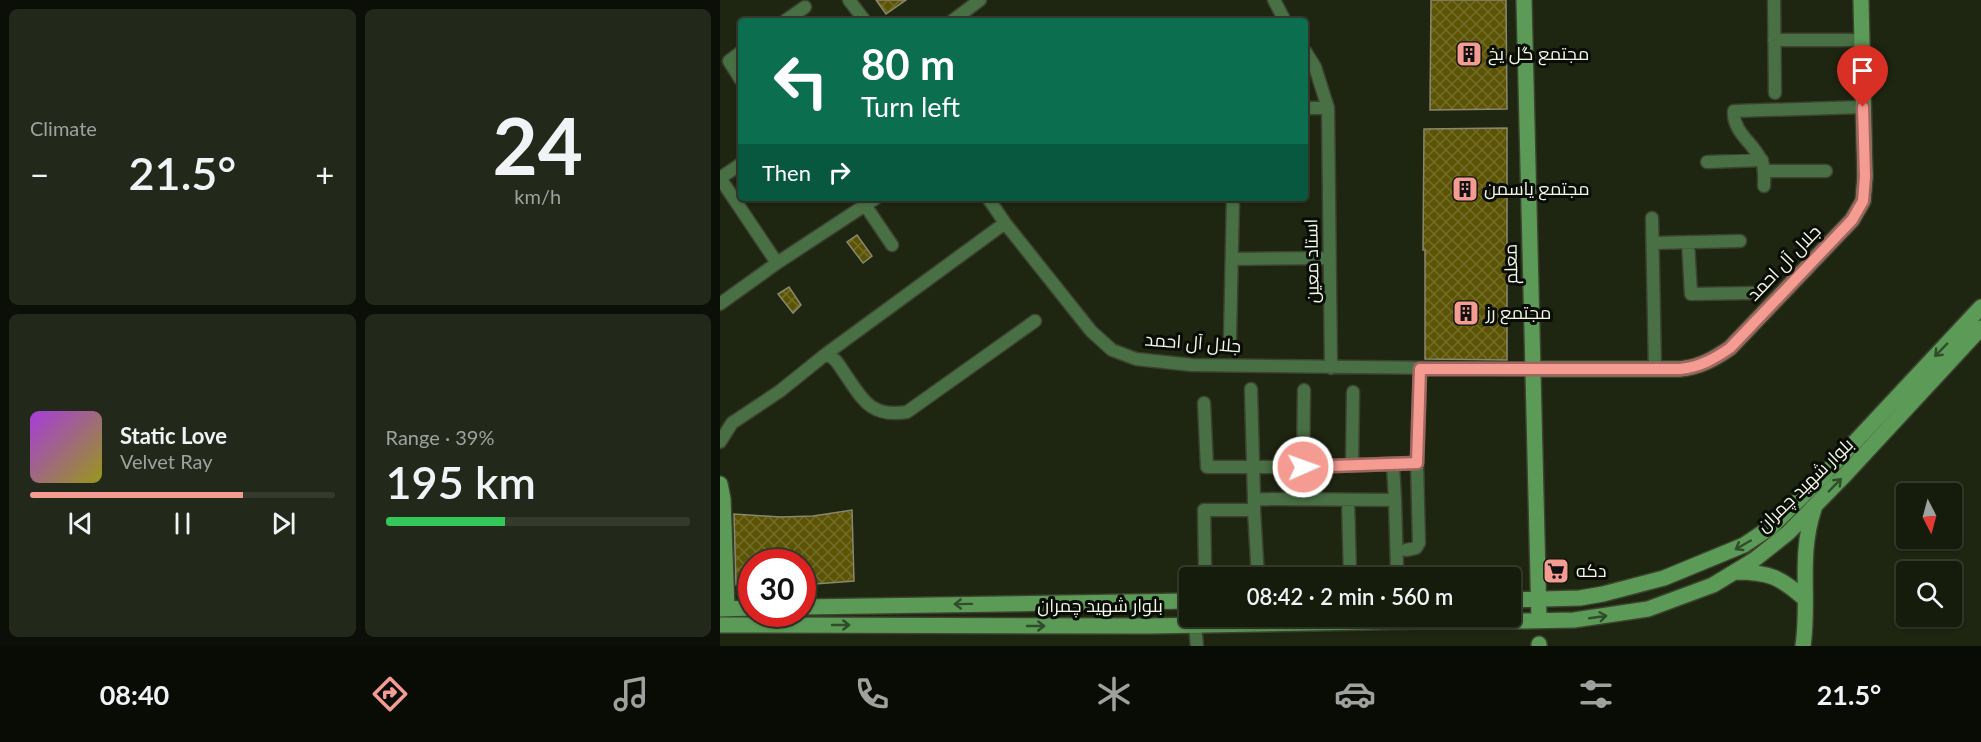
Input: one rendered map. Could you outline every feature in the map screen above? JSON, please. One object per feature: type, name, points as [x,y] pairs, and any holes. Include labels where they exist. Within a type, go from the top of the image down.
[{"type":"main road","name":"معلم","points":[[1524,0],[1539,620]]},
{"type":"main road","name":"جلال آل احمد","points":[[1533,369],[1695,368],[1730,348],[1852,220],[1863,201],[1865,177],[1861,0]]},
{"type":"main road","name":"بلوار شهید چمران","points":[[1521,600],[1580,598],[1627,588],[1664,578],[1744,545],[1771,527],[1823,476],[1981,307]]},
{"type":"main road","name":"بلوار شهید چمران","points":[[1521,620],[1574,620],[1648,609],[1713,585],[1754,560],[1788,533],[1814,507],[1981,328]]},
{"type":"main road","points":[[720,484],[723,499],[723,609],[738,608]]},
{"type":"main road","points":[[1803,646],[1804,548],[1814,507]]},
{"type":"main road","points":[[1734,572],[1758,572],[1773,577],[1788,584],[1805,599]]},
{"type":"main road","name":"بلوار شهید چمران","points":[[816,607],[1179,601]]},
{"type":"main road","name":"بلوار شهید چمران","points":[[720,625],[1179,626]]},
{"type":"street","points":[[849,0],[863,18]]},
{"type":"street","points":[[956,18],[980,0]]},
{"type":"street","points":[[1274,0],[1283,18]]},
{"type":"street","points":[[1774,0],[1775,93]]},
{"type":"street","points":[[789,18],[805,7]]},
{"type":"street","points":[[1774,40],[1862,40]]},
{"type":"street","points":[[738,54],[724,64],[738,77]]},
{"type":"street","name":"استاد معین","points":[[1308,56],[1316,68],[1328,108],[1331,368]]},
{"type":"street","points":[[1764,186],[1763,166],[1738,129],[1734,111],[1863,107]]},
{"type":"street","points":[[1308,108],[1328,108]]},
{"type":"street","points":[[1707,162],[1826,171]]},
{"type":"street","points":[[738,166],[720,178],[777,263]]},
{"type":"street","points":[[720,304],[777,263],[871,201]]},
{"type":"street","name":"جلال آل احمد","points":[[990,201],[1091,331],[1112,350],[1136,360],[1192,365],[1533,369]]},
{"type":"street","points":[[1230,338],[1233,201]]},
{"type":"street","points":[[865,205],[892,245]]},
{"type":"street","points":[[1652,218],[1655,369]]},
{"type":"street","points":[[720,442],[726,423],[780,391],[826,354],[1005,223]]},
{"type":"street","points":[[1653,243],[1740,241]]},
{"type":"street","points":[[1688,242],[1691,294],[1753,293]]},
{"type":"street","points":[[1232,259],[1330,258]]},
{"type":"street","points":[[826,354],[834,358],[864,400],[877,410],[888,414],[907,412],[1035,321]]},
{"type":"street","points":[[1406,550],[1416,548],[1419,543],[1417,463],[1420,369]]},
{"type":"street","points":[[1251,389],[1257,567]]},
{"type":"street","points":[[1303,467],[1304,390]]},
{"type":"street","points":[[1352,466],[1353,392]]},
{"type":"street","points":[[1204,403],[1206,467],[1303,467],[1417,463]]},
{"type":"street","points":[[1393,465],[1397,567]]},
{"type":"street","points":[[1206,567],[1204,510],[1348,500],[1395,500]]},
{"type":"street","points":[[1348,500],[1350,567]]},
{"type":"street","points":[[1195,627],[1197,646]]},
{"type":"building","points":[[876,0],[906,0],[886,14]]},
{"type":"building","name":"مجتمع گل یخ","points":[[1431,0],[1506,0],[1507,109],[1430,110]]},
{"type":"building","points":[[1507,128],[1507,360],[1425,359],[1424,129]]},
{"type":"building","points":[[857,235],[872,256],[863,263],[847,242]]},
{"type":"building","points":[[789,287],[801,305],[793,313],[778,294]]},
{"type":"building","points":[[852,510],[854,581],[816,584],[816,549],[738,549],[738,585],[736,585],[734,514],[780,517],[813,516]]},
{"type":"place","name":"مجتمع گل یخ","points":[[1469,54]]},
{"type":"place","name":"مجتمع یاسمن","points":[[1465,189]]},
{"type":"place","name":"مجتمع رز","points":[[1466,313]]},
{"type":"place","name":"دکه","points":[[1556,571]]},
{"type":"route","points":[[1303,467],[1417,463],[1420,369],[1680,369],[1695,368],[1713,359],[1730,348],[1852,220],[1863,201],[1865,177],[1863,107]]}]
